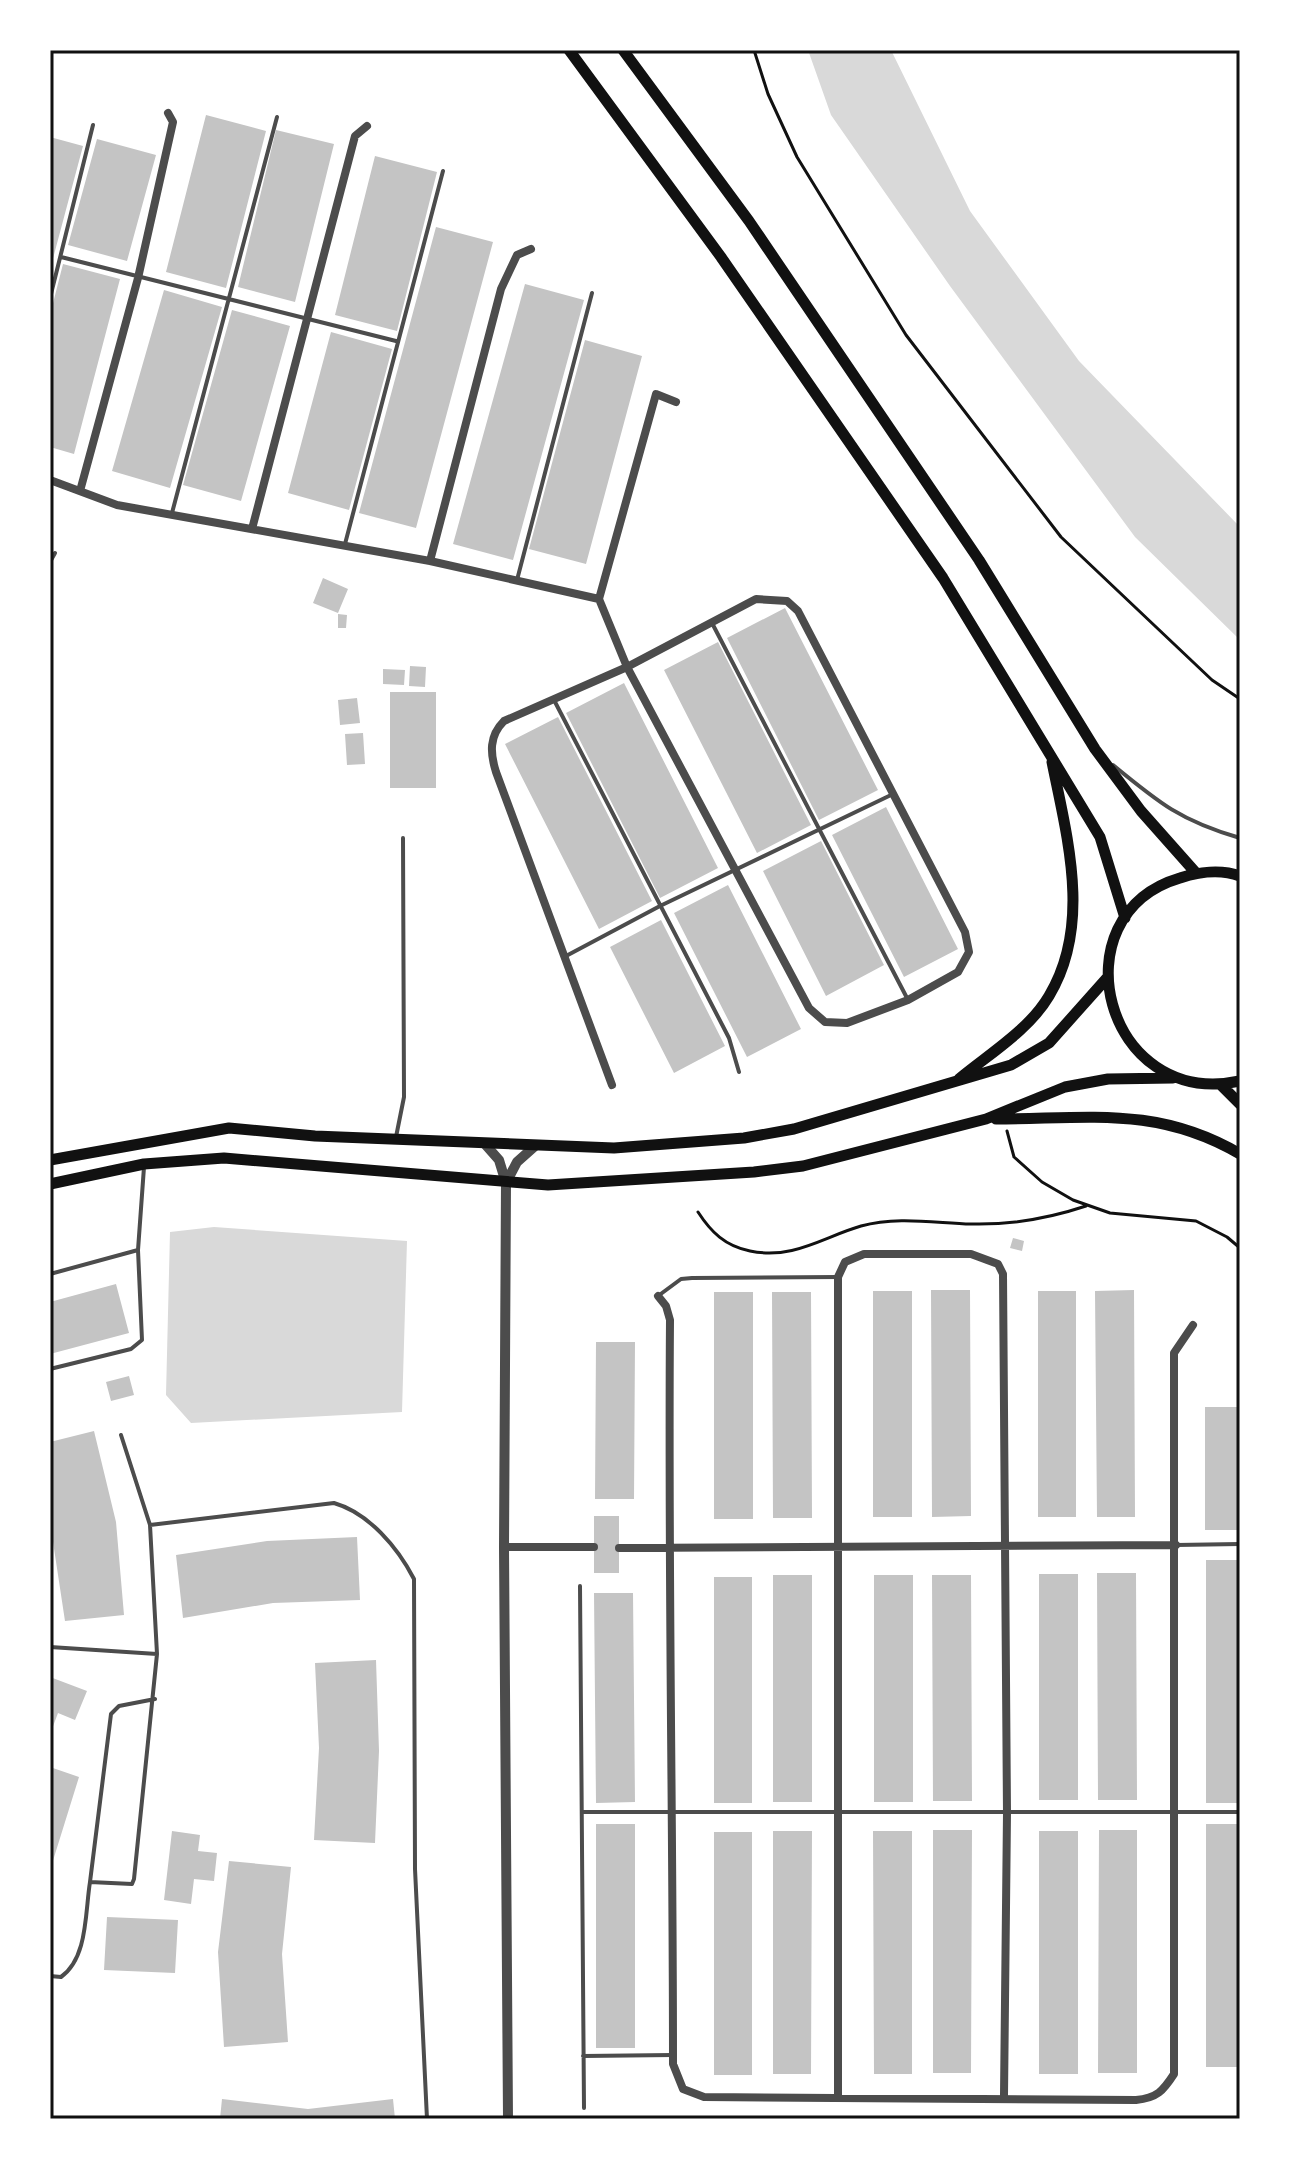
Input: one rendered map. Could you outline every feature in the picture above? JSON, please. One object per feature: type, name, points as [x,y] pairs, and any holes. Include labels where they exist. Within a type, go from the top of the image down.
[{"type":"main road","points":[[569,50],[721,257],[943,578],[1100,837],[1125,918]]},
{"type":"main road","points":[[623,50],[749,221],[962,534],[1098,753],[1141,811],[1196,873]]},
{"type":"main road","points":[[956,1082],[1022,1027],[1049,996],[1066,952],[1073,923],[1072,884],[1050,755]]},
{"type":"main road","points":[[1240,876],[1196,873],[1168,881],[1144,897],[1125,918],[1112,947],[1107,978],[1111,1009],[1126,1040],[1151,1066],[1173,1078],[1197,1084],[1221,1085],[1240,1081]]},
{"type":"main road","points":[[50,1160],[229,1128],[614,1148],[744,1138],[794,1129],[1011,1065],[1049,1043],[1107,978]]},
{"type":"main road","points":[[50,1184],[144,1164],[224,1158],[506,1183],[603,1182],[803,1166],[986,1119],[1065,1087],[1108,1079],[1173,1078]]},
{"type":"main road","points":[[1221,1085],[1240,1104]]},
{"type":"main road","points":[[986,1119],[1115,1115],[1166,1124],[1218,1141],[1240,1154]]},
{"type":"street","points":[[80,491],[138,278],[173,122],[168,113]]},
{"type":"street","points":[[252,529],[355,136],[367,126]]},
{"type":"street","points":[[430,561],[501,289],[517,255],[531,249]]},
{"type":"street","points":[[612,1085],[491,758],[495,730],[504,721],[627,667],[711,620],[756,599],[787,601],[798,611],[965,932],[969,952],[958,972],[908,1000],[847,1023],[825,1022],[809,1008],[736,872],[627,667],[599,599],[656,394],[676,402]]},
{"type":"street","points":[[50,480],[117,505],[430,561],[599,599]]},
{"type":"street","points":[[484,1143],[499,1160],[506,1183],[504,1547],[508,2119]]},
{"type":"street","points":[[506,1183],[517,1162],[535,1146]]},
{"type":"street","points":[[838,2097],[838,1277],[845,1262],[864,1254],[971,1254],[998,1264],[1003,1274],[1007,1813],[1004,2096]]},
{"type":"street","points":[[658,1296],[666,1306],[670,1320],[668,1548],[673,2055],[676,2078],[683,2089],[704,2097],[1004,2096],[1136,2100],[1151,2099],[1162,2092],[1174,2074],[1177,1811],[1174,1353],[1193,1325]]},
{"type":"street","points":[[619,1548],[1176,1545]]},
{"type":"street","points":[[504,1547],[594,1547]]},
{"type":"lane","points":[[172,513],[277,117]]},
{"type":"lane","points":[[50,298],[93,125]]},
{"type":"lane","points":[[345,545],[443,171]]},
{"type":"lane","points":[[61,257],[396,341]]},
{"type":"lane","points":[[517,580],[592,293]]},
{"type":"lane","points":[[50,562],[55,553]]},
{"type":"lane","points":[[711,620],[818,832],[908,1000]]},
{"type":"lane","points":[[554,700],[729,1038],[739,1072]]},
{"type":"lane","points":[[1098,753],[1168,810],[1209,829],[1240,838]]},
{"type":"lane","points":[[566,956],[660,906],[893,794]]},
{"type":"lane","points":[[395,1139],[404,1097],[403,838]]},
{"type":"lane","points":[[50,1369],[139,1345],[142,1334],[138,1250],[144,1164]]},
{"type":"lane","points":[[50,1274],[138,1250]]},
{"type":"lane","points":[[658,1296],[681,1279],[838,1277]]},
{"type":"lane","points":[[90,1882],[134,1882],[155,1699],[157,1654],[150,1525],[121,1435]]},
{"type":"lane","points":[[150,1525],[334,1503],[352,1508],[401,1554],[414,1579],[415,1869],[427,2119]]},
{"type":"lane","points":[[1176,1545],[1240,1544]]},
{"type":"lane","points":[[580,1586],[584,2108]]},
{"type":"lane","points":[[50,1647],[157,1654]]},
{"type":"lane","points":[[50,1976],[61,1977],[72,1970],[79,1956],[111,1714],[119,1706],[155,1699]]},
{"type":"lane","points":[[582,1812],[1240,1812]]},
{"type":"lane","points":[[583,2056],[673,2055]]},
{"type":"path","points":[[754,50],[768,94],[797,157],[906,335],[1061,537],[1212,680],[1240,699]]},
{"type":"path","points":[[1007,1131],[1014,1157],[1042,1182],[1086,1206],[1125,1215],[1196,1221],[1227,1237],[1240,1248]]},
{"type":"path","points":[[698,1212],[717,1238],[732,1246],[750,1251],[784,1252],[808,1248],[860,1226],[881,1222],[1003,1222],[1046,1217],[1086,1206]]},
{"type":"shaded area","points":[[808,50],[891,50],[970,211],[1079,361],[1240,527],[1240,640],[1135,537],[950,286],[831,115]]},
{"type":"shaded area","points":[[214,1227],[407,1241],[402,1412],[191,1423],[166,1395],[170,1232]]},
{"type":"building","points":[[206,115],[266,131],[226,288],[166,272]]},
{"type":"building","points":[[276,130],[334,144],[295,302],[238,287]]},
{"type":"building","points":[[50,137],[83,146],[51,266],[50,266]]},
{"type":"building","points":[[97,139],[156,155],[127,261],[68,245]]},
{"type":"building","points":[[375,156],[437,172],[397,331],[335,315]]},
{"type":"building","points":[[436,227],[493,242],[416,528],[359,513]]},
{"type":"building","points":[[63,264],[120,279],[74,454],[50,447],[50,315]]},
{"type":"building","points":[[525,284],[584,300],[513,560],[453,544]]},
{"type":"building","points":[[164,290],[222,307],[170,488],[112,471]]},
{"type":"building","points":[[232,310],[290,326],[241,501],[183,485]]},
{"type":"building","points":[[331,332],[392,349],[349,510],[288,493]]},
{"type":"building","points":[[585,340],[642,356],[586,564],[529,549]]},
{"type":"building","points":[[323,578],[348,589],[338,613],[313,603]]},
{"type":"building","points":[[785,608],[878,790],[819,820],[727,638]]},
{"type":"building","points":[[338,614],[347,615],[346,628],[338,628]]},
{"type":"building","points":[[718,642],[811,825],[757,853],[664,670]]},
{"type":"building","points":[[410,666],[426,667],[425,687],[409,686]]},
{"type":"building","points":[[383,669],[405,670],[404,685],[383,684]]},
{"type":"building","points":[[624,683],[718,868],[660,898],[566,713]]},
{"type":"building","points":[[390,692],[436,692],[436,788],[390,788]]},
{"type":"building","points":[[357,698],[360,723],[340,725],[338,700]]},
{"type":"building","points":[[558,717],[652,901],[599,929],[505,744]]},
{"type":"building","points":[[363,733],[365,764],[347,765],[345,734]]},
{"type":"building","points":[[886,807],[958,949],[904,977],[832,835]]},
{"type":"building","points":[[821,841],[884,965],[826,996],[763,871]]},
{"type":"building","points":[[728,885],[801,1029],[747,1057],[674,913]]},
{"type":"building","points":[[661,920],[725,1046],[674,1073],[610,947]]},
{"type":"building","points":[[1013,1238],[1024,1241],[1022,1251],[1010,1248]]},
{"type":"building","points":[[116,1284],[129,1333],[50,1354],[50,1302]]},
{"type":"building","points":[[931,1290],[970,1290],[971,1516],[932,1517]]},
{"type":"building","points":[[1134,1290],[1135,1517],[1097,1517],[1095,1291]]},
{"type":"building","points":[[873,1291],[912,1291],[912,1517],[873,1517]]},
{"type":"building","points":[[1038,1291],[1076,1291],[1076,1517],[1038,1517]]},
{"type":"building","points":[[714,1292],[753,1292],[753,1519],[714,1519]]},
{"type":"building","points":[[772,1292],[811,1292],[812,1518],[773,1518]]},
{"type":"building","points":[[596,1342],[635,1342],[634,1499],[595,1499]]},
{"type":"building","points":[[129,1376],[134,1395],[111,1401],[106,1382]]},
{"type":"building","points":[[1205,1407],[1240,1407],[1240,1530],[1205,1530]]},
{"type":"building","points":[[94,1431],[116,1522],[124,1615],[65,1621],[50,1522],[50,1442]]},
{"type":"building","points":[[594,1516],[619,1516],[619,1573],[594,1573]]},
{"type":"building","points":[[357,1537],[360,1600],[273,1603],[183,1618],[176,1555],[267,1541]]},
{"type":"building","points":[[1206,1560],[1240,1560],[1240,1803],[1206,1803]]},
{"type":"building","points":[[1097,1573],[1136,1573],[1137,1800],[1098,1800]]},
{"type":"building","points":[[1039,1574],[1078,1574],[1078,1800],[1039,1800]]},
{"type":"building","points":[[773,1575],[812,1575],[812,1802],[773,1802]]},
{"type":"building","points":[[874,1575],[913,1575],[913,1802],[874,1802]]},
{"type":"building","points":[[932,1575],[971,1575],[972,1801],[933,1801]]},
{"type":"building","points":[[714,1577],[752,1577],[752,1803],[714,1803]]},
{"type":"building","points":[[594,1593],[633,1593],[635,1802],[596,1803]]},
{"type":"building","points":[[376,1660],[379,1751],[375,1843],[314,1840],[319,1748],[315,1663]]},
{"type":"building","points":[[50,1677],[87,1691],[75,1720],[58,1713],[52,1729]]},
{"type":"building","points":[[50,1767],[79,1777],[51,1867],[50,1867]]},
{"type":"building","points":[[596,1824],[635,1824],[635,2048],[596,2048]]},
{"type":"building","points":[[1206,1824],[1240,1824],[1240,2067],[1206,2067]]},
{"type":"building","points":[[933,1830],[972,1830],[971,2073],[933,2073]]},
{"type":"building","points":[[1099,1830],[1137,1830],[1137,2073],[1098,2073]]},
{"type":"building","points":[[172,1831],[200,1835],[198,1851],[217,1853],[214,1881],[194,1879],[191,1904],[164,1900]]},
{"type":"building","points":[[773,1831],[812,1831],[811,2074],[773,2074]]},
{"type":"building","points":[[873,1831],[912,1831],[912,2074],[874,2074]]},
{"type":"building","points":[[1039,1831],[1078,1831],[1078,2074],[1039,2074]]},
{"type":"building","points":[[714,1832],[752,1832],[752,2075],[714,2075]]},
{"type":"building","points":[[229,1861],[291,1867],[282,1954],[288,2042],[224,2047],[218,1952]]},
{"type":"building","points":[[107,1917],[178,1920],[175,1973],[104,1970]]},
{"type":"building","points":[[222,2099],[308,2109],[393,2099],[395,2119],[220,2119]]}]
